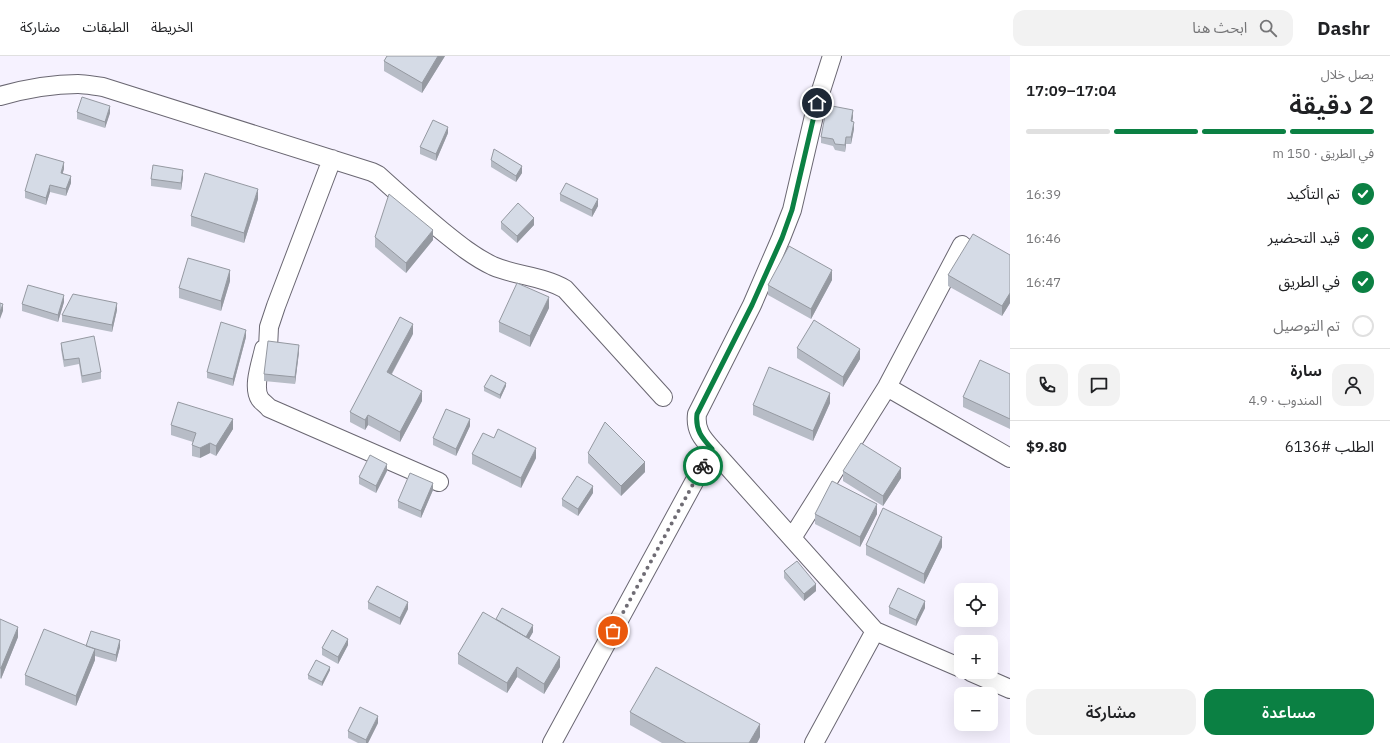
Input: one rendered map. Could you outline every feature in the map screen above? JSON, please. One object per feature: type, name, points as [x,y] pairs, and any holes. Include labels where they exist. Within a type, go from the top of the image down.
[{"type":"street","points":[[832,56],[817,103],[792,210],[782,238],[752,305],[697,414],[697,429],[701,437],[875,631],[954,665]]},
{"type":"street","points":[[0,96],[17,91],[55,85],[79,84],[103,87],[378,174],[416,210],[471,254],[508,272],[548,281],[565,289],[663,397]]},
{"type":"street","points":[[332,159],[276,306],[269,328],[268,348],[264,350],[256,390],[260,399],[270,408],[439,482]]},
{"type":"street","points":[[792,538],[888,387],[962,245]]},
{"type":"street","points":[[888,387],[1010,458]]},
{"type":"street","points":[[552,743],[712,449]]},
{"type":"street","points":[[814,743],[875,631]]},
{"type":"street","points":[[986,679],[1010,689]]},
{"type":"building","points":[[387,56],[438,56],[422,83],[384,61]]},
{"type":"building","points":[[82,97],[110,106],[105,122],[77,112]]},
{"type":"building","points":[[827,105],[853,110],[851,121],[854,122],[851,137],[846,137],[845,145],[835,144],[833,139],[821,137]]},
{"type":"building","points":[[433,120],[448,127],[436,154],[420,147]]},
{"type":"building","points":[[494,149],[522,166],[516,176],[491,160]]},
{"type":"building","points":[[36,154],[64,162],[61,173],[71,176],[66,189],[50,185],[46,198],[25,191]]},
{"type":"building","points":[[153,165],[183,170],[181,183],[151,179]]},
{"type":"building","points":[[205,173],[258,189],[244,233],[191,216]]},
{"type":"building","points":[[566,183],[598,199],[592,210],[560,194]]},
{"type":"building","points":[[389,194],[433,230],[406,263],[375,237]]},
{"type":"building","points":[[518,203],[534,218],[517,236],[501,222]]},
{"type":"building","points":[[973,234],[1010,255],[1010,293],[1002,306],[948,275]]},
{"type":"building","points":[[789,246],[832,270],[811,309],[768,285]]},
{"type":"building","points":[[188,258],[230,270],[221,301],[179,288]]},
{"type":"building","points":[[517,283],[549,297],[530,336],[499,322]]},
{"type":"building","points":[[28,285],[64,295],[58,315],[22,304]]},
{"type":"building","points":[[73,294],[117,303],[112,325],[62,315]]},
{"type":"building","points":[[0,303],[3,304],[0,312]]},
{"type":"building","points":[[400,317],[413,324],[387,372],[422,391],[400,432],[368,415],[365,420],[350,412]]},
{"type":"building","points":[[814,320],[860,349],[843,377],[797,348]]},
{"type":"building","points":[[221,322],[246,330],[233,379],[207,372]]},
{"type":"building","points":[[94,336],[101,372],[82,376],[79,358],[64,360],[61,343]]},
{"type":"building","points":[[268,341],[299,345],[295,377],[264,374]]},
{"type":"building","points":[[980,360],[1010,374],[1010,419],[963,397]]},
{"type":"building","points":[[769,367],[830,393],[813,431],[753,405]]},
{"type":"building","points":[[491,375],[506,383],[500,395],[484,387]]},
{"type":"building","points":[[178,402],[233,419],[216,446],[210,443],[200,448],[192,445],[196,433],[171,425]]},
{"type":"building","points":[[446,409],[470,419],[456,449],[433,438]]},
{"type":"building","points":[[605,422],[645,462],[621,486],[588,453]]},
{"type":"building","points":[[498,429],[536,448],[521,478],[472,454],[483,433],[494,438]]},
{"type":"building","points":[[861,443],[901,468],[883,496],[843,471]]},
{"type":"building","points":[[370,455],[387,464],[376,486],[359,477]]},
{"type":"building","points":[[410,473],[433,483],[421,511],[398,501]]},
{"type":"building","points":[[577,476],[593,486],[578,509],[562,499]]},
{"type":"building","points":[[832,481],[877,504],[860,537],[815,514]]},
{"type":"building","points":[[883,508],[942,537],[924,574],[866,545]]},
{"type":"building","points":[[797,561],[816,584],[804,594],[784,571]]},
{"type":"building","points":[[377,586],[408,602],[400,618],[368,602]]},
{"type":"building","points":[[898,588],[925,601],[916,620],[889,607]]},
{"type":"building","points":[[502,608],[533,625],[526,637],[496,619]]},
{"type":"building","points":[[483,612],[560,657],[544,684],[517,667],[507,683],[458,654]]},
{"type":"building","points":[[0,619],[18,627],[1,668],[0,668]]},
{"type":"building","points":[[44,629],[95,649],[76,696],[25,675]]},
{"type":"building","points":[[332,630],[348,639],[338,657],[322,648]]},
{"type":"building","points":[[91,631],[120,640],[116,655],[86,646]]},
{"type":"building","points":[[316,660],[330,667],[322,682],[308,675]]},
{"type":"building","points":[[656,667],[760,724],[749,743],[686,743],[630,712]]},
{"type":"building","points":[[360,707],[378,716],[366,740],[348,731]]},
{"type":"way so far","points":[[613,631],[703,466]]},
{"type":"route","points":[[703,466],[712,449],[701,437],[697,429],[697,414],[752,305],[782,238],[792,210],[817,103]]}]
